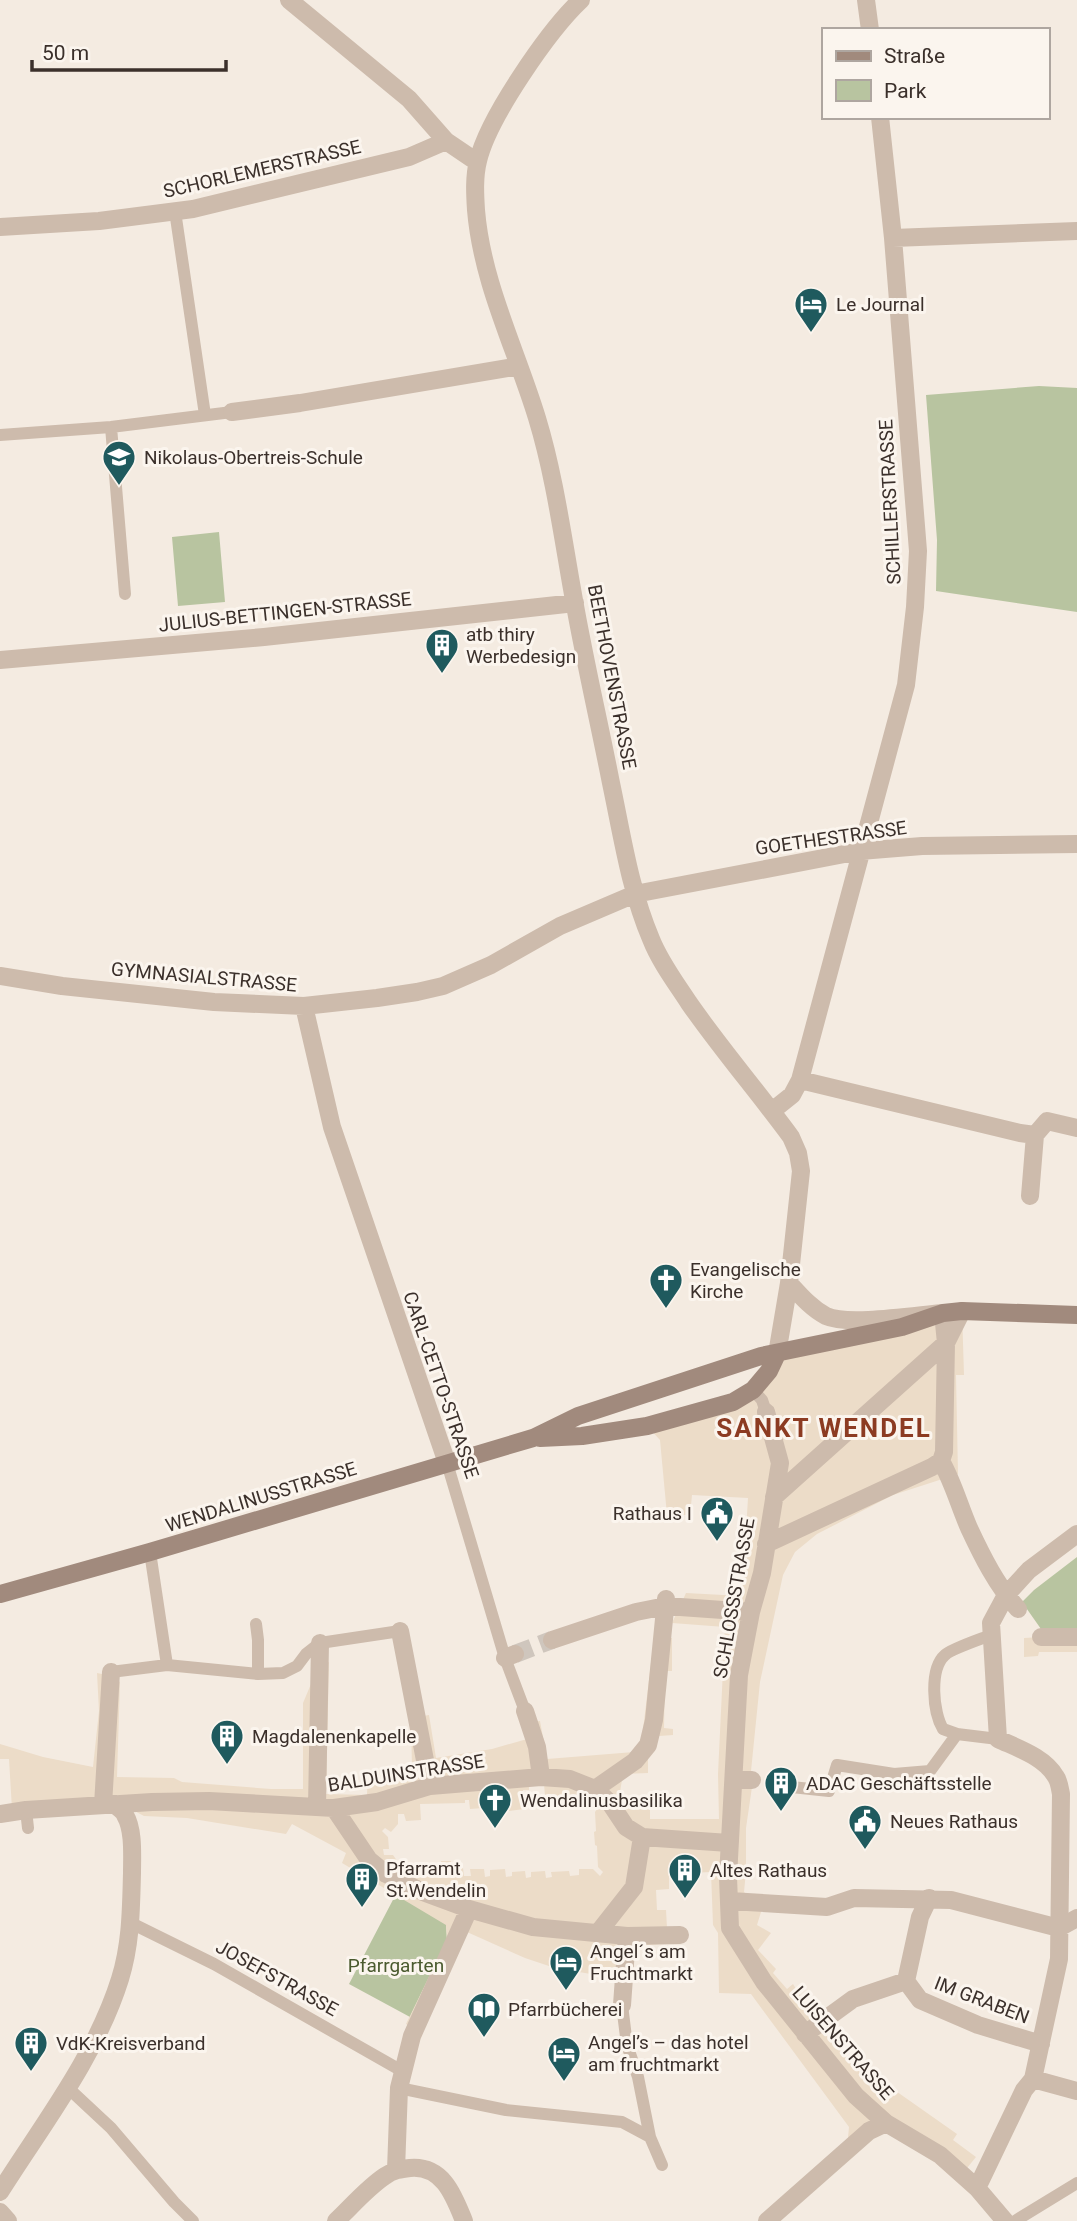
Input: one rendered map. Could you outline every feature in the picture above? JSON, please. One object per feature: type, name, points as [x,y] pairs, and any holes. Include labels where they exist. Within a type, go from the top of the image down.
[{"type":"main road","points":[[777,1354],[902,1327],[943,1313],[962,1311],[1077,1315]]},
{"type":"main road","name":"WENDALINUSSTRASSE","points":[[533,1438],[582,1436],[647,1426],[733,1402],[753,1390],[769,1371],[777,1354]]},
{"type":"main road","name":"WENDALINUSSTRASSE","points":[[0,1594],[533,1438],[578,1416],[761,1356],[777,1354]]},
{"type":"street","points":[[289,0],[409,99],[446,141],[477,162]]},
{"type":"street","name":"BEETHOVENSTRASSE","points":[[581,0],[568,12],[488,130],[477,162],[475,192],[478,229],[487,275],[538,419],[561,521],[575,603],[635,894],[651,941],[705,1026],[772,1111],[791,1137],[798,1153],[801,1171],[789,1283],[777,1354]]},
{"type":"street","points":[[866,0],[870,28]]},
{"type":"street","name":"SCHILLERSTRASSE","points":[[772,1111],[792,1095],[800,1080],[905,685],[915,607],[918,551],[894,238],[880,119]]},
{"type":"street","name":"SCHORLEMERSTRASSE","points":[[0,227],[99,221],[193,209],[409,157],[446,141]]},
{"type":"street","points":[[894,238],[1077,231]]},
{"type":"street","points":[[232,412],[519,366]]},
{"type":"street","name":"JULIUS-BETTINGEN-STRASSE","points":[[0,660],[264,638],[575,603]]},
{"type":"street","name":"GOETHESTRASSE","points":[[635,894],[860,851],[922,846],[1077,844]]},
{"type":"street","name":"GYMNASIALSTRASSE","points":[[0,976],[62,986],[214,1002],[304,1006],[377,998],[443,986],[491,965],[560,926],[635,894]]},
{"type":"street","name":"CARL-CETTO-STRASSE","points":[[304,1006],[332,1128],[447,1463]]},
{"type":"street","points":[[800,1080],[1035,1135]]},
{"type":"street","points":[[1030,1196],[1035,1135],[1047,1121],[1077,1128]]},
{"type":"street","points":[[766,1544],[932,1467],[941,1461],[944,1452],[946,1343],[943,1313],[856,1319],[829,1317],[809,1305],[789,1283]]},
{"type":"street","points":[[774,1497],[946,1343],[962,1311]]},
{"type":"street","name":"SCHLOSSSTRASSE","points":[[728,1877],[729,1843],[743,1780],[739,1675],[751,1612],[762,1573],[780,1463],[766,1412]]},
{"type":"street","points":[[941,1461],[970,1528],[1012,1602]]},
{"type":"street","points":[[978,2188],[1024,2090],[1033,2079],[1059,1959],[1061,1794],[1056,1777],[1047,1766],[1032,1754],[998,1738],[991,1623],[1012,1602],[1029,1570],[1077,1534]]},
{"type":"street","points":[[666,1602],[654,1720],[648,1745],[635,1761],[595,1789],[610,1802],[626,1827],[642,1837],[729,1843]]},
{"type":"street","points":[[552,1640],[666,1602],[751,1612]]},
{"type":"street","points":[[400,1631],[430,1786]]},
{"type":"street","points":[[1041,1637],[1077,1637]]},
{"type":"street","name":"BALDUINSTRASSE","points":[[320,1643],[326,1807]]},
{"type":"street","points":[[0,2192],[67,2087],[109,2008],[121,1977],[131,1923],[132,1866],[129,1824],[124,1812],[108,1804],[111,1672]]},
{"type":"street","name":"CARL-CETTO-STRASSE","points":[[525,1711],[537,1747],[541,1777]]},
{"type":"street","name":"BALDUINSTRASSE","points":[[0,1814],[27,1819],[108,1804],[209,1801],[326,1807],[377,1802],[430,1786],[541,1777],[569,1779],[595,1789]]},
{"type":"street","points":[[326,1807],[369,1860],[386,1874],[468,1909],[533,1927],[627,1936],[680,1935]]},
{"type":"street","points":[[597,1934],[634,1886],[642,1837]]},
{"type":"street","name":"LUISENSTRASSE","points":[[728,1877],[730,1901],[724,1931],[805,2034],[856,2095],[886,2123],[940,2155],[978,2188],[1005,2221]]},
{"type":"street","points":[[730,1901],[827,1907],[855,1898],[951,1899],[1059,1928],[1077,1918]]},
{"type":"street","points":[[906,1981],[920,1917],[929,1898]]},
{"type":"street","points":[[396,2170],[400,2080],[412,2036],[468,1909]]},
{"type":"street","points":[[622,2005],[627,1936]]},
{"type":"street","name":"IM GRABEN","points":[[805,2034],[853,1999],[906,1981],[920,2000],[978,2025],[1041,2044]]},
{"type":"street","points":[[1033,2079],[1070,2089]]},
{"type":"street","points":[[767,2221],[869,2131],[886,2123]]},
{"type":"street","points":[[336,2221],[384,2176],[396,2170],[417,2168],[434,2172],[447,2185],[464,2221]]},
{"type":"street","points":[[0,2212],[8,2221]]},
{"type":"lane","points":[[174,211],[205,415]]},
{"type":"lane","points":[[0,435],[111,427],[232,412]]},
{"type":"lane","points":[[111,427],[125,594]]},
{"type":"lane","points":[[753,1390],[762,1400],[766,1412]]},
{"type":"lane","name":"CARL-CETTO-STRASSE","points":[[447,1463],[510,1656],[525,1711]]},
{"type":"lane","points":[[150,1552],[167,1665]]},
{"type":"lane","points":[[256,1624],[258,1674]]},
{"type":"lane","points":[[111,1672],[167,1665],[258,1674],[283,1673],[298,1666],[306,1654],[320,1643],[400,1631]]},
{"type":"lane","points":[[991,1635],[945,1654],[934,1671],[936,1717],[943,1729],[957,1734],[998,1738]]},
{"type":"lane","points":[[771,1782],[773,1785],[830,1791],[837,1765],[894,1774],[930,1771],[957,1734]]},
{"type":"lane","name":"JOSEFSTRASSE","points":[[131,1923],[214,1964],[400,2080],[506,2110],[622,2122],[650,2137]]},
{"type":"lane","points":[[622,2005],[627,2045],[638,2077],[650,2137],[662,2165]]},
{"type":"lane","points":[[67,2087],[111,2128],[193,2221]]},
{"type":"lane","points":[[1015,2221],[1077,2183]]},
{"type":"green space","points":[[1039,386],[1077,388],[1077,612],[936,591],[937,540],[926,395]]},
{"type":"green space","points":[[219,532],[225,602],[178,606],[172,537]]},
{"type":"green space","points":[[1077,1557],[1077,1628],[1041,1629],[1022,1602]]},
{"type":"green space","name":"Pfarrgarten","points":[[396,1894],[446,1924],[447,1940],[410,2017],[349,1984]]},
{"type":"shaded area","points":[[962,1311],[964,1375],[956,1375],[958,1474],[893,1495],[817,1534],[795,1552],[783,1575],[760,1682],[746,1828],[744,1892],[761,1912],[757,1925],[771,1933],[758,1950],[776,1969],[773,1973],[787,1989],[793,1984],[823,2032],[876,2090],[883,2082],[957,2134],[953,2140],[976,2157],[963,2173],[886,2123],[847,2148],[849,2127],[751,1994],[719,1993],[718,1933],[713,1925],[711,1872],[669,1874],[669,1889],[656,1890],[657,1910],[666,1910],[667,1928],[681,1943],[630,1946],[627,1980],[555,1968],[525,1958],[467,1932],[421,2033],[406,2024],[447,1940],[446,1925],[342,1863],[346,1853],[292,1824],[286,1834],[187,1818],[144,1816],[121,1804],[12,1809],[9,1759],[0,1759],[0,1744],[43,1757],[93,1767],[99,1711],[97,1673],[111,1676],[120,1682],[117,1777],[174,1778],[182,1782],[303,1789],[303,1703],[319,1665],[329,1662],[326,1794],[367,1795],[368,1770],[412,1769],[411,1719],[429,1715],[436,1758],[492,1749],[527,1739],[529,1722],[540,1721],[547,1759],[634,1752],[642,1738],[654,1638],[662,1637],[672,1638],[672,1671],[665,1671],[664,1728],[673,1729],[673,1735],[659,1736],[648,1756],[648,1773],[623,1774],[619,1798],[624,1799],[625,1807],[650,1806],[650,1819],[719,1819],[718,1774],[725,1627],[672,1623],[686,1593],[742,1596],[748,1498],[692,1495],[690,1515],[667,1515],[660,1440],[647,1426],[733,1402],[777,1354]],"holes":[[[529,1784],[544,1784],[546,1808],[561,1806],[561,1801],[565,1800],[566,1808],[570,1808],[570,1798],[574,1798],[575,1808],[590,1807],[596,1801],[600,1805],[595,1812],[594,1832],[598,1867],[603,1872],[600,1876],[593,1869],[579,1869],[579,1875],[570,1876],[569,1871],[551,1872],[552,1877],[546,1878],[545,1871],[531,1872],[531,1877],[526,1878],[525,1871],[512,1872],[512,1876],[506,1877],[505,1869],[490,1870],[490,1876],[485,1877],[484,1869],[470,1869],[471,1876],[464,1876],[463,1868],[451,1865],[451,1861],[441,1861],[441,1868],[422,1870],[420,1863],[405,1863],[400,1871],[396,1868],[398,1862],[393,1855],[384,1855],[383,1849],[389,1849],[388,1837],[382,1831],[385,1828],[391,1832],[398,1824],[398,1814],[404,1814],[406,1821],[421,1820],[420,1804],[465,1803],[465,1800],[469,1800],[470,1809],[483,1808],[483,1803],[488,1802],[490,1809],[504,1808],[504,1803],[508,1802],[509,1811],[524,1809],[524,1803],[527,1802],[523,1790],[529,1790]]]},
{"type":"shaded area","points":[[1077,1628],[1077,1652],[1039,1652],[1038,1656],[1024,1657],[1024,1638],[1041,1637]]},
{"type":"tunnel","points":[[515,1654],[552,1640]]},
{"type":"place","name":"Le Journal","points":[[811,334]]},
{"type":"place","name":"Nikolaus-Obertreis-Schule","points":[[119,487]]},
{"type":"place","name":"atb thiry Werbedesign","points":[[442,675]]},
{"type":"place","name":"Evangelische Kirche","points":[[666,1310]]},
{"type":"place","name":"Rathaus I","points":[[717,1543]]},
{"type":"place","name":"Magdalenenkapelle","points":[[227,1766]]},
{"type":"place","name":"ADAC Geschäftsstelle","points":[[781,1813]]},
{"type":"place","name":"Wendalinusbasilika","points":[[495,1830]]},
{"type":"place","name":"Neues Rathaus","points":[[865,1851]]},
{"type":"place","name":"Altes Rathaus","points":[[685,1900]]},
{"type":"place","name":"Pfarramt St.Wendelin","points":[[362,1909]]},
{"type":"place","name":"Angel´s am Fruchtmarkt","points":[[566,1992]]},
{"type":"place","name":"Pfarrbücherei","points":[[484,2039]]},
{"type":"place","name":"VdK-Kreisverband","points":[[31,2073]]},
{"type":"place","name":"Angel’s – das hotel am fruchtmarkt","points":[[564,2083]]},
{"type":"district","name":"SANKT WENDEL","points":[[824,1428]]}]
